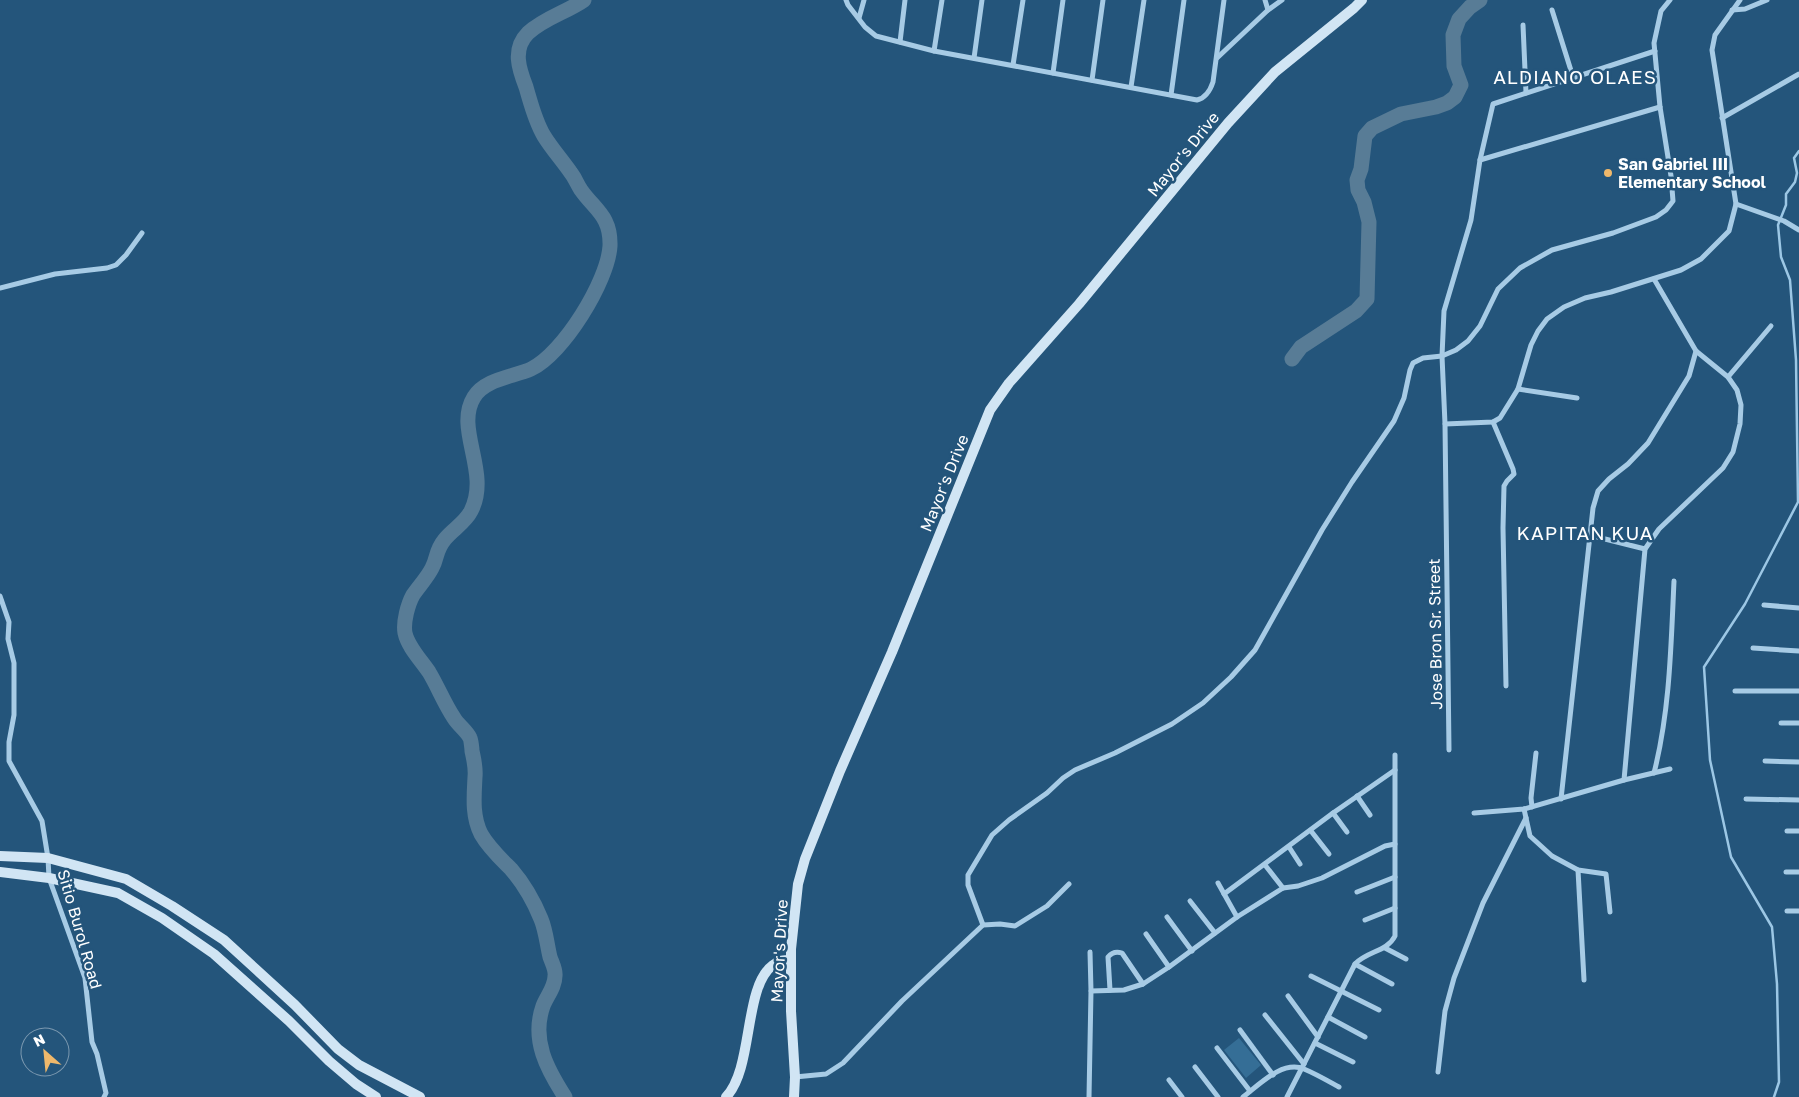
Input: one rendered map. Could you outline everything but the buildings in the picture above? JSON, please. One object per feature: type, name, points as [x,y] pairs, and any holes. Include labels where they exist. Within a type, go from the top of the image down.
[{"type":"street","points":[[846,0],[859,18],[876,36],[934,51],[1197,100],[1206,96],[1213,82],[1224,0]]},
{"type":"street","points":[[859,18],[864,0]]},
{"type":"street","points":[[900,42],[905,0]]},
{"type":"street","points":[[934,51],[942,0]]},
{"type":"street","points":[[974,58],[982,0]]},
{"type":"street","points":[[1013,66],[1023,0]]},
{"type":"street","points":[[1052,73],[1063,0]]},
{"type":"street","points":[[1092,80],[1103,0]]},
{"type":"street","points":[[1131,88],[1144,0]]},
{"type":"street","points":[[1171,95],[1184,0]]},
{"type":"street","points":[[1265,0],[1268,10]]},
{"type":"street","points":[[1216,58],[1268,10],[1282,0]]},
{"type":"street","name":"Mayor's Drive","points":[[794,1097],[791,960],[798,884],[805,859],[840,771],[892,652],[990,410],[1009,383],[1080,304],[1228,123],[1275,72],[1362,0]]},
{"type":"street","points":[[983,925],[968,885],[968,875],[992,835],[1009,820],[1047,794],[1063,778],[1075,770],[1172,724],[1203,703],[1231,677],[1255,650],[1322,530],[1394,421],[1404,398],[1413,363],[1423,358],[1442,356],[1456,350],[1468,341],[1480,326],[1498,290],[1520,268],[1552,250],[1613,233],[1656,216],[1666,210],[1673,201],[1660,107],[1654,43],[1662,11],[1670,0]]},
{"type":"street","points":[[1445,424],[1493,422],[1500,418],[1518,389],[1531,345],[1538,331],[1547,319],[1564,307],[1585,298],[1611,292],[1681,270],[1701,259],[1729,231],[1736,204],[1712,50],[1715,35],[1740,0]]},
{"type":"street","points":[[1732,10],[1745,9],[1767,0]]},
{"type":"street","points":[[1552,10],[1573,77]]},
{"type":"street","points":[[1523,26],[1526,93],[1655,51]]},
{"type":"street","points":[[1722,118],[1799,74]]},
{"type":"street","name":"Jose Bron Sr. Street","points":[[1450,750],[1445,424],[1442,356],[1444,312],[1471,220],[1480,160],[1493,104],[1526,93]]},
{"type":"street","points":[[1480,160],[1660,107]]},
{"type":"street","points":[[1736,204],[1784,221],[1799,230]]},
{"type":"street","points":[[0,288],[55,274],[107,268],[116,265],[142,233]]},
{"type":"street","points":[[1624,780],[1645,549],[1659,529],[1723,468],[1733,452],[1740,424],[1741,404],[1737,390],[1728,377],[1696,351],[1654,278]]},
{"type":"street","points":[[1728,377],[1771,326]]},
{"type":"street","points":[[1561,799],[1589,535],[1598,491],[1648,443],[1689,376],[1696,351]]},
{"type":"street","points":[[1518,389],[1577,398]]},
{"type":"street","points":[[1493,422],[1514,474],[1504,486],[1506,686]]},
{"type":"street","points":[[1589,535],[1645,549]]},
{"type":"street","points":[[1654,772],[1662,741],[1670,675],[1674,581]]},
{"type":"street","name":"Sitio Burol Road","points":[[0,596],[9,622],[8,639],[14,663],[14,716],[9,742],[9,761],[42,821],[49,878],[85,978],[92,1042],[97,1054],[106,1093],[104,1097]]},
{"type":"street","points":[[1764,605],[1799,608]]},
{"type":"street","points":[[1752,648],[1799,651]]},
{"type":"street","points":[[1735,691],[1799,691]]},
{"type":"street","points":[[1781,723],[1799,723]]},
{"type":"street","points":[[1532,807],[1531,798],[1536,753]]},
{"type":"street","points":[[1295,1097],[1288,1095],[1355,964],[1360,958],[1385,948],[1392,942],[1395,936],[1395,754]]},
{"type":"street","points":[[1765,760],[1799,762]]},
{"type":"street","points":[[1474,813],[1524,809],[1624,780],[1670,769]]},
{"type":"street","points":[[1224,894],[1333,813],[1395,770]]},
{"type":"street","points":[[1357,796],[1370,815]]},
{"type":"street","points":[[1746,799],[1799,800]]},
{"type":"street","points":[[1524,809],[1532,838],[1552,856],[1578,870],[1606,874],[1610,912]]},
{"type":"street","points":[[1333,813],[1347,832]]},
{"type":"street","points":[[1438,1072],[1445,1011],[1454,978],[1483,903],[1526,818]]},
{"type":"street","points":[[1311,831],[1329,854]]},
{"type":"street","points":[[1787,831],[1799,832]]},
{"type":"street","points":[[1091,991],[1124,990],[1143,984],[1170,967],[1237,917],[1283,888],[1322,878],[1385,846],[1395,844]]},
{"type":"street","points":[[1289,847],[1300,864]]},
{"type":"street","points":[[0,856],[48,858],[126,879],[224,940],[295,1005],[338,1049],[359,1065],[420,1097]]},
{"type":"street","points":[[1265,865],[1283,888]]},
{"type":"street","points":[[1578,870],[1584,980]]},
{"type":"street","points":[[0,872],[49,878],[118,894],[162,918],[214,954],[289,1021],[329,1061],[356,1084],[376,1097]]},
{"type":"street","points":[[1786,872],[1799,872]]},
{"type":"street","points":[[1357,892],[1395,877]]},
{"type":"street","points":[[1218,883],[1237,917]]},
{"type":"street","points":[[795,1077],[826,1074],[843,1063],[902,1001],[983,925],[1000,924],[1016,926],[1047,906],[1068,884]]},
{"type":"street","points":[[1190,901],[1215,933]]},
{"type":"street","points":[[1365,920],[1395,908]]},
{"type":"street","points":[[1787,911],[1799,911]]},
{"type":"street","points":[[1167,917],[1192,951]]},
{"type":"street","points":[[1146,934],[1170,967]]},
{"type":"street","points":[[1385,948],[1406,959]]},
{"type":"street","points":[[1110,990],[1108,957],[1111,953],[1118,951],[1143,984]]},
{"type":"street","points":[[1089,1097],[1090,952]]},
{"type":"street","points":[[726,1097],[737,1082],[756,996],[762,978],[772,965],[781,960],[791,960]]},
{"type":"street","points":[[1355,964],[1392,984]]},
{"type":"street","points":[[1312,976],[1379,1010]]},
{"type":"street","points":[[1288,996],[1316,1040],[1352,1062]]},
{"type":"street","points":[[1265,1016],[1303,1066],[1339,1088]]},
{"type":"street","points":[[1328,1017],[1365,1037]]},
{"type":"street","points":[[1240,1030],[1272,1075]]},
{"type":"street","points":[[1217,1048],[1250,1092]]},
{"type":"street","points":[[1243,1097],[1272,1075],[1285,1068],[1303,1066]]},
{"type":"street","points":[[1195,1067],[1218,1097]]},
{"type":"street","points":[[1169,1080],[1182,1097]]},
{"type":"shaded area","points":[[1239,1038],[1261,1065],[1246,1078],[1224,1050]]},
{"type":"waterway","points":[[565,1097],[552,1076],[540,1042],[539,1031],[543,1006],[555,980],[543,924],[532,899],[520,880],[481,834],[475,813],[475,764],[470,738],[454,718],[429,672],[412,648],[405,633],[405,624],[406,613],[413,595],[430,572],[442,543],[471,511],[476,496],[477,481],[468,423],[469,409],[474,397],[492,382],[531,369],[544,361],[557,348],[570,333],[593,296],[607,261],[610,236],[605,220],[581,190],[541,130],[518,59],[520,46],[528,33],[541,23],[584,0]]},
{"type":"waterway","points":[[1292,359],[1301,347],[1356,311],[1367,299],[1369,222],[1364,202],[1358,190],[1357,180],[1361,169],[1365,136],[1372,128],[1401,114],[1436,107],[1447,103],[1455,97],[1461,85],[1454,66],[1453,35],[1459,19],[1470,7],[1480,0]]},
{"type":"waterway","points":[[1774,1097],[1779,1082],[1777,984],[1772,927],[1731,857],[1710,760],[1704,667],[1745,604],[1798,502],[1796,360],[1790,280],[1781,257],[1778,225],[1786,205],[1786,194],[1795,182],[1797,173],[1794,158],[1799,151]]},
{"type":"place","name":"San Gabriel III Elementary School","points":[[1608,173]]},
{"type":"district","name":"ALDIANO OLAES","points":[[1575,76]]},
{"type":"district","name":"KAPITAN KUA","points":[[1585,532]]}]
